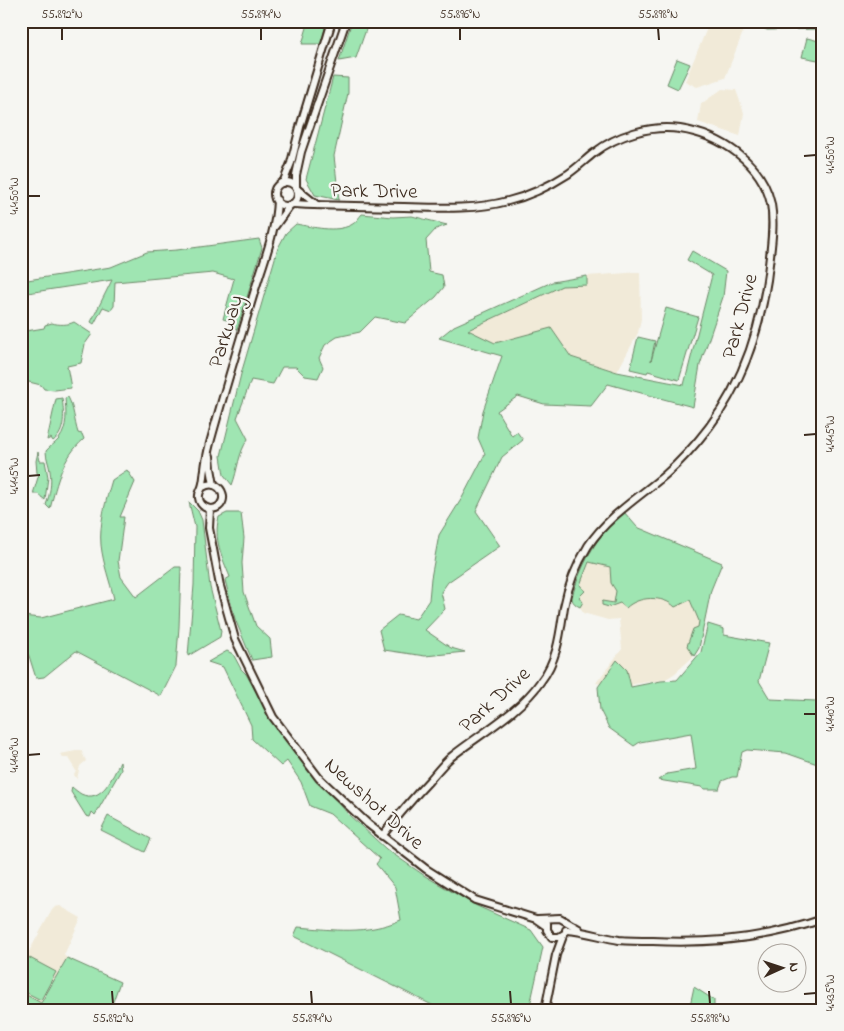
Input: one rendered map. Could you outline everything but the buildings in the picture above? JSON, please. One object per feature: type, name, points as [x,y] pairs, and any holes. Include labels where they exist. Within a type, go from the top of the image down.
[{"type":"street","points":[[332,21],[289,168],[282,183],[275,190],[276,200],[282,205],[291,204],[297,197],[299,160],[346,21]]},
{"type":"street","name":"Park Drive","points":[[291,204],[457,207],[509,201],[567,174],[611,142],[629,134],[664,128],[677,128],[716,139],[744,158],[761,180],[771,204],[772,219],[768,272],[762,313],[752,347],[738,380],[711,424],[664,476],[609,519],[588,547],[570,585],[565,604],[560,641],[544,678],[534,691],[513,710],[448,760],[404,808],[382,836]]},
{"type":"street","points":[[282,183],[291,183],[296,188]]},
{"type":"street","name":"Park Drive","points":[[296,188],[318,205]]},
{"type":"street","name":"Parkway","points":[[202,487],[206,456],[273,231],[276,200]]},
{"type":"street","name":"Parkway","points":[[273,231],[291,204]]},
{"type":"street","name":"Parkway","points":[[210,442],[210,462],[214,485]]},
{"type":"street","points":[[214,485],[221,490],[223,498],[220,505],[210,509],[203,506],[199,499],[202,487],[214,485]]},
{"type":"street","name":"Newshot Drive","points":[[210,509],[209,528],[220,586],[235,639],[272,717],[319,778],[382,836],[426,869],[475,900],[548,923]]},
{"type":"street","points":[[555,938],[548,933],[548,923],[555,917],[582,931],[620,940],[704,942],[764,935],[802,927],[823,919]]},
{"type":"street","points":[[545,1010],[565,922]]},
{"type":"street","points":[[555,938],[564,933],[582,931]]},
{"type":"street","points":[[555,938],[556,955]]},
{"type":"shaded area","points":[[710,21],[747,22],[725,78],[697,87],[685,81]]},
{"type":"shaded area","points":[[722,89],[736,90],[744,113],[740,136],[698,122],[701,104]]},
{"type":"shaded area","points":[[640,272],[641,319],[638,333],[617,372],[571,357],[551,329],[495,343],[468,330],[562,286],[586,285],[587,276]]},
{"type":"shaded area","points":[[637,526],[722,563],[711,590],[699,648],[694,656],[674,674],[664,680],[634,684],[626,689],[596,683],[622,649],[619,619],[608,620],[583,613],[572,598],[590,553],[607,529]]},
{"type":"shaded area","points":[[81,750],[86,761],[80,766],[77,779],[74,775],[76,771],[68,758],[63,758],[60,754]]},
{"type":"shaded area","points":[[60,906],[81,918],[64,955],[67,958],[40,1003],[21,992],[21,966],[52,910]]},
{"type":"green space","points":[[309,21],[327,21],[321,44],[302,44]]},
{"type":"green space","points":[[352,21],[369,21],[356,58],[339,61]]},
{"type":"green space","points":[[749,21],[823,21],[823,29],[767,30]]},
{"type":"green space","points":[[807,38],[823,42],[823,61],[802,57]]},
{"type":"green space","points":[[677,59],[690,64],[678,89],[667,84]]},
{"type":"green space","points":[[333,77],[348,78],[348,93],[334,156],[339,200],[315,195],[306,179]]},
{"type":"green space","points":[[362,214],[393,217],[412,216],[447,225],[436,229],[426,240],[429,272],[442,275],[444,287],[436,297],[405,323],[375,317],[360,332],[337,337],[325,345],[319,358],[323,367],[318,378],[305,376],[296,367],[282,367],[273,384],[251,380],[237,418],[248,439],[242,450],[232,485],[224,475],[221,456],[241,374],[278,248],[286,233],[296,224],[324,229],[338,229],[353,224]]},
{"type":"green space","points":[[259,239],[262,248],[237,330],[230,321],[223,319],[234,279],[213,273],[115,282],[114,306],[111,310],[103,307],[94,324],[91,322],[112,280],[21,294],[21,281],[111,267],[147,252]]},
{"type":"green space","points":[[692,251],[726,271],[723,297],[700,365],[693,407],[608,384],[591,406],[544,404],[518,396],[497,411],[512,436],[517,432],[523,440],[502,457],[476,511],[500,546],[448,582],[441,592],[445,609],[425,630],[451,648],[465,652],[425,656],[384,650],[379,630],[398,615],[416,619],[429,600],[439,535],[462,498],[485,454],[478,438],[483,411],[502,356],[439,338],[454,326],[552,282],[587,276],[587,285],[562,286],[468,330],[495,343],[551,328],[571,357],[617,372],[684,385],[712,275],[687,260]]},
{"type":"green space","points":[[666,308],[698,317],[679,380],[648,371],[647,373],[630,369],[638,337],[655,341],[651,361]]},
{"type":"green space","points":[[74,322],[92,334],[85,344],[81,363],[67,366],[71,388],[55,390],[44,389],[41,385],[29,382],[25,386],[22,384],[21,328],[25,328],[26,331],[44,328],[45,325],[52,323],[69,324]]},
{"type":"green space","points":[[68,397],[78,433],[82,434],[84,439],[65,462],[50,509],[46,505],[50,493],[51,480],[46,451],[59,439],[64,430],[66,419],[65,398]]},
{"type":"green space","points":[[62,398],[62,427],[53,441],[51,438],[47,440],[56,399]]},
{"type":"green space","points":[[38,452],[40,461],[45,461],[48,477],[45,500],[38,494],[33,494],[39,474],[37,473],[36,461]]},
{"type":"green space","points":[[127,470],[135,482],[120,517],[124,517],[118,561],[121,577],[136,597],[175,567],[181,567],[176,666],[161,696],[76,651],[44,677],[36,678],[29,656],[21,641],[22,616],[41,618],[114,599],[102,552],[101,529],[105,504],[112,480]]},
{"type":"green space","points":[[189,502],[198,511],[202,520],[210,587],[221,631],[220,637],[188,656],[194,585],[195,527]]},
{"type":"green space","points":[[624,512],[637,527],[722,563],[711,590],[699,648],[694,656],[687,646],[693,629],[698,627],[699,621],[690,600],[675,607],[664,600],[650,598],[637,601],[626,608],[620,603],[609,607],[602,605],[602,601],[614,603],[616,591],[611,583],[610,567],[589,562],[580,585],[585,591],[579,597],[583,602],[580,607],[572,600],[579,576],[588,556],[608,527]]},
{"type":"green space","points":[[227,513],[241,513],[244,538],[242,563],[244,592],[256,626],[270,639],[272,657],[252,660],[235,619],[225,580],[230,577],[219,548],[217,533],[219,517]]},
{"type":"green space","points":[[708,624],[724,629],[724,635],[769,643],[759,681],[770,699],[816,701],[823,698],[823,766],[786,753],[747,750],[742,752],[737,777],[722,781],[719,789],[705,789],[658,780],[667,774],[696,769],[691,733],[640,742],[634,746],[609,728],[600,710],[598,687],[617,660],[627,670],[631,687],[677,680],[701,652]]},
{"type":"green space","points":[[227,651],[233,654],[246,674],[276,727],[348,814],[386,849],[425,876],[477,906],[531,930],[543,947],[529,1010],[442,1010],[294,936],[298,927],[362,930],[388,925],[401,920],[395,887],[376,864],[380,859],[330,814],[310,806],[301,782],[287,761],[281,766],[252,739],[251,725],[223,667],[208,662]]},
{"type":"green space","points":[[120,762],[121,770],[95,815],[92,812],[90,817],[86,816],[71,792],[72,787],[81,794],[88,796],[101,792],[110,781]]},
{"type":"green space","points":[[108,816],[151,839],[145,852],[101,830]]},
{"type":"green space","points":[[28,957],[56,972],[41,1000],[21,990],[21,970]]},
{"type":"green space","points":[[67,958],[120,982],[110,1010],[29,1010],[21,1004],[24,996],[21,992],[41,1003]]},
{"type":"green space","points":[[694,987],[714,1000],[714,1008],[689,1010]]}]
